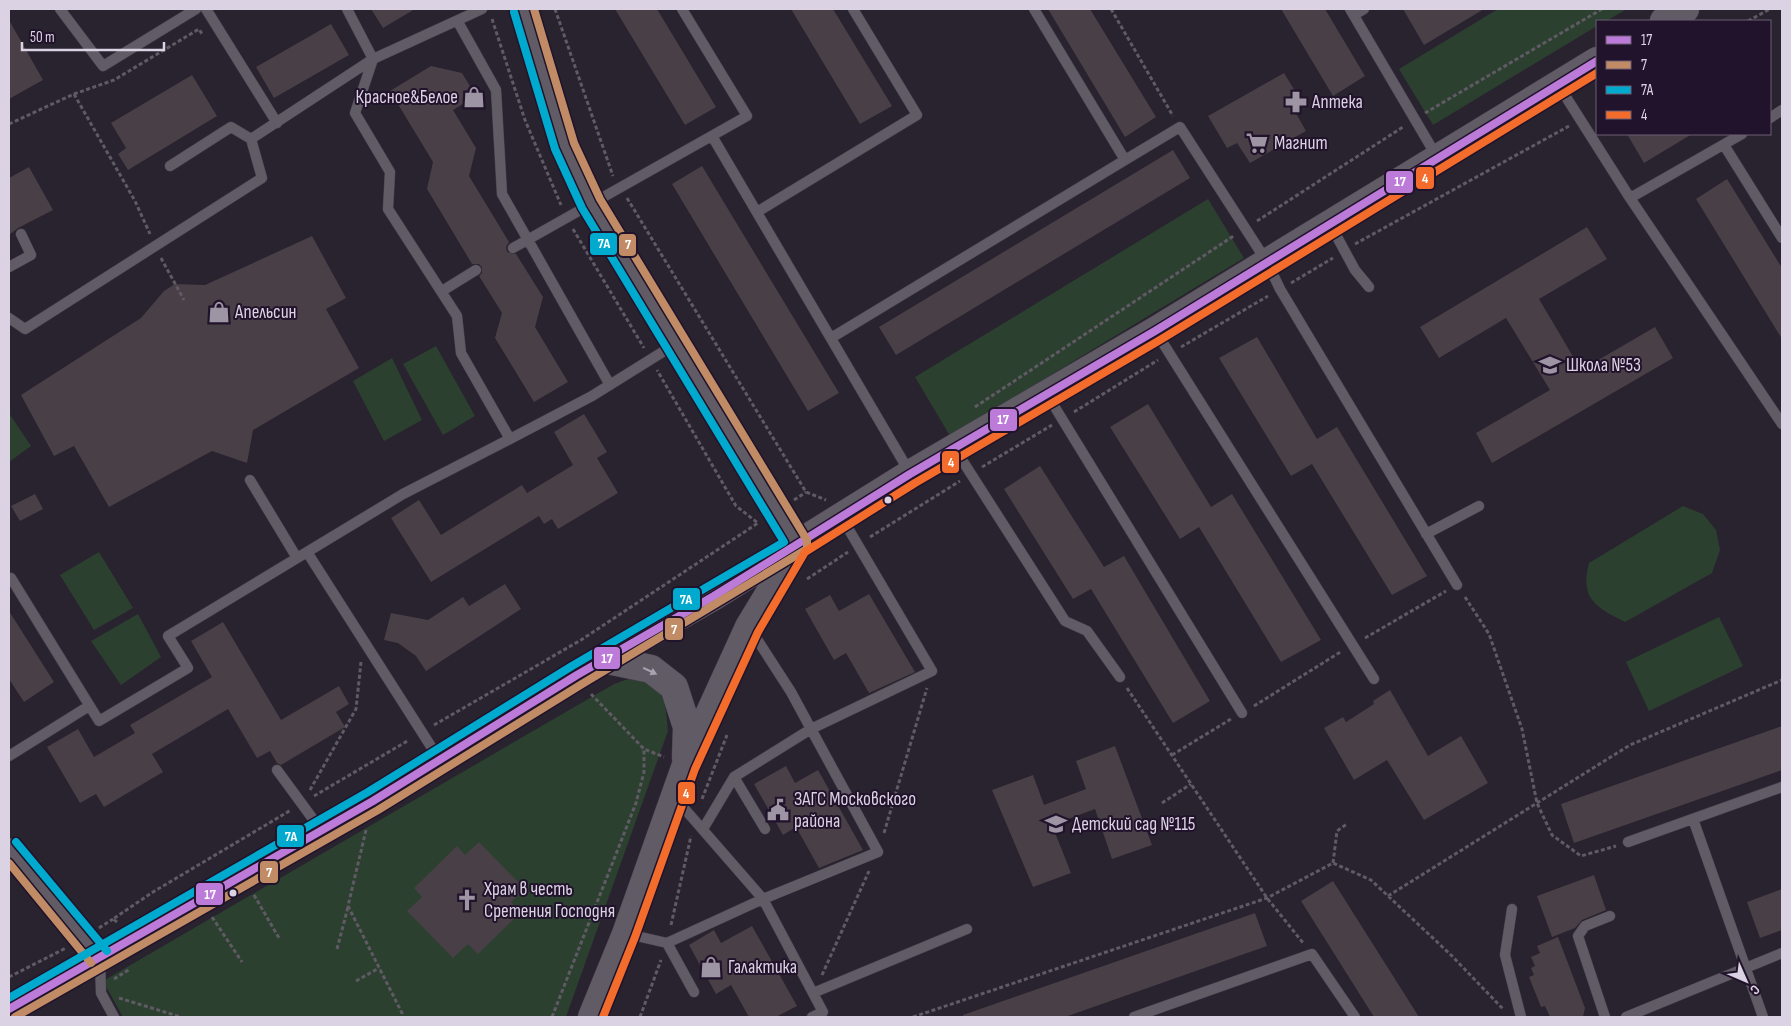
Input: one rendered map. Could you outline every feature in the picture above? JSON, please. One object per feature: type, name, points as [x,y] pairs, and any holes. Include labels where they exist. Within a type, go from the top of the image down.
[{"type":"street","points":[[524,9],[565,146],[591,204],[798,545]]},
{"type":"street","points":[[1666,20],[1685,9]]},
{"type":"street","points":[[9,1008],[92,948],[137,937],[373,800],[577,674],[714,596],[910,474],[1155,331],[1596,62]]},
{"type":"street","points":[[592,1017],[626,934],[686,764],[749,627],[798,545]]},
{"type":"street","points":[[714,596],[732,592],[739,595],[749,605],[752,614],[749,627]]},
{"type":"street","points":[[603,659],[651,669],[674,687],[687,727],[686,764]]},
{"type":"street","points":[[9,849],[27,868],[92,948]]},
{"type":"lane","points":[[60,9],[102,66],[196,9]]},
{"type":"lane","points":[[206,9],[277,122]]},
{"type":"lane","points":[[347,9],[372,59],[354,113],[390,172],[388,210],[457,316],[461,353],[510,439]]},
{"type":"lane","points":[[251,140],[372,59],[458,22],[482,9]]},
{"type":"lane","points":[[513,248],[747,116],[682,9]]},
{"type":"lane","points":[[757,212],[917,115],[853,9]]},
{"type":"lane","points":[[1034,9],[1125,160]]},
{"type":"lane","points":[[1364,9],[1352,12],[1437,157]]},
{"type":"lane","points":[[458,22],[496,90],[502,194],[610,385]]},
{"type":"lane","points":[[1558,85],[1630,198],[1782,424]]},
{"type":"lane","points":[[1771,117],[1782,110]]},
{"type":"lane","points":[[9,318],[25,329],[262,178],[251,140],[231,127],[170,166]]},
{"type":"lane","points":[[831,338],[1180,127],[1267,262],[1280,289],[1457,585]]},
{"type":"lane","points":[[1630,198],[1740,135]]},
{"type":"lane","points":[[712,136],[910,474]]},
{"type":"lane","points":[[1724,145],[1782,238]]},
{"type":"lane","points":[[1330,223],[1355,270],[1369,287]]},
{"type":"lane","points":[[9,267],[31,255],[21,234]]},
{"type":"lane","points":[[442,292],[476,270]]},
{"type":"lane","points":[[1155,331],[1171,353],[1374,680]]},
{"type":"lane","points":[[9,579],[11,578],[99,721],[188,668],[168,636],[403,494],[610,385],[677,343]]},
{"type":"lane","points":[[1048,395],[1061,420],[1242,713]]},
{"type":"lane","points":[[955,448],[970,475],[1064,621],[1087,631],[1120,677]]},
{"type":"lane","points":[[250,480],[297,558]]},
{"type":"lane","points":[[1426,534],[1479,506]]},
{"type":"lane","points":[[703,829],[734,777],[811,728],[932,671],[842,518]]},
{"type":"lane","points":[[307,552],[439,760]]},
{"type":"lane","points":[[626,934],[666,943],[763,899],[878,852],[791,692],[749,627]]},
{"type":"lane","points":[[9,756],[90,706]]},
{"type":"lane","points":[[277,770],[321,830]]},
{"type":"lane","points":[[734,777],[765,828]]},
{"type":"lane","points":[[1628,842],[1782,788]]},
{"type":"lane","points":[[674,797],[763,899],[824,1012],[812,1017]]},
{"type":"lane","points":[[1693,819],[1763,1017]]},
{"type":"lane","points":[[1512,909],[1505,955],[1521,1017]]},
{"type":"lane","points":[[1606,1017],[1578,936],[1585,926],[1610,916]]},
{"type":"lane","points":[[813,993],[967,929]]},
{"type":"lane","points":[[666,943],[694,992]]},
{"type":"lane","points":[[92,948],[101,993],[114,1017]]},
{"type":"lane","points":[[1626,1017],[1745,966],[1782,953]]},
{"type":"lane","points":[[1134,1017],[1312,954],[1355,1017]]},
{"type":"path","points":[[555,9],[613,175],[806,492]]},
{"type":"path","points":[[1111,9],[1180,127]]},
{"type":"path","points":[[1750,20],[1770,9]]},
{"type":"path","points":[[9,977],[92,948],[113,919],[153,892],[563,650],[758,523],[736,506],[566,218],[525,120],[492,18]]},
{"type":"path","points":[[74,94],[135,200],[155,246],[184,300]]},
{"type":"path","points":[[802,581],[970,475],[1171,353],[1345,250],[1579,120]]},
{"type":"path","points":[[974,408],[1245,228]]},
{"type":"path","points":[[1172,755],[1352,645],[1457,585],[1489,634],[1522,729],[1537,803],[1552,835],[1582,856],[1628,842]]},
{"type":"path","points":[[563,650],[586,688],[644,749],[712,774]]},
{"type":"path","points":[[302,803],[356,709],[359,663],[373,655]]},
{"type":"path","points":[[1120,677],[1267,898],[1312,954]]},
{"type":"path","points":[[1388,896],[1630,745],[1782,680]]},
{"type":"path","points":[[640,1017],[666,943],[694,820],[729,729]]},
{"type":"path","points":[[552,1017],[636,803],[644,772],[644,749]]},
{"type":"path","points":[[1162,804],[1191,784]]},
{"type":"path","points":[[337,949],[373,800]]},
{"type":"path","points":[[1333,863],[1337,832],[1347,824]]},
{"type":"path","points":[[913,1017],[1267,898],[1333,863]]},
{"type":"path","points":[[1333,863],[1371,880],[1505,1010]]},
{"type":"path","points":[[240,877],[279,938]]},
{"type":"path","points":[[202,899],[212,918],[242,962]]},
{"type":"path","points":[[348,906],[402,1013],[401,1017]]},
{"type":"path","points":[[113,919],[137,937]]},
{"type":"path","points":[[356,982],[379,968]]},
{"type":"path","points":[[101,993],[181,1017]]},
{"type":"green space","points":[[1498,9],[1627,9],[1608,20],[1596,20],[1596,27],[1433,125],[1399,69]]},
{"type":"green space","points":[[1208,199],[1244,258],[950,436],[915,377]]},
{"type":"green space","points":[[436,346],[475,416],[443,435],[403,364]]},
{"type":"green space","points":[[392,358],[422,420],[384,441],[353,381]]},
{"type":"green space","points":[[9,413],[31,446],[9,462]]},
{"type":"green space","points":[[1683,506],[1703,514],[1716,530],[1720,550],[1712,573],[1625,622],[1605,612],[1592,600],[1589,594],[1587,575],[1589,563]]},
{"type":"green space","points":[[99,552],[133,608],[94,630],[60,575]]},
{"type":"green space","points":[[138,614],[161,657],[121,685],[91,641]]},
{"type":"green space","points":[[1719,617],[1743,666],[1649,711],[1626,662]]},
{"type":"green space","points":[[634,677],[652,684],[661,696],[666,712],[668,731],[566,1017],[123,1017],[103,981],[614,684]]},
{"type":"building","points":[[371,9],[415,9],[383,28]]},
{"type":"building","points":[[615,9],[657,9],[716,107],[685,125]]},
{"type":"building","points":[[791,9],[833,9],[892,106],[860,124]]},
{"type":"building","points":[[1048,9],[1090,9],[1156,117],[1125,137]]},
{"type":"building","points":[[1281,9],[1325,9],[1365,76],[1333,96]]},
{"type":"building","points":[[1403,9],[1484,9],[1424,45]]},
{"type":"building","points":[[9,20],[43,80],[9,99]]},
{"type":"building","points":[[331,24],[349,55],[274,98],[256,67]]},
{"type":"building","points":[[431,66],[462,73],[476,96],[453,110],[476,148],[469,176],[509,242],[506,247],[507,252],[516,254],[543,297],[535,327],[568,382],[534,402],[495,338],[502,313],[479,276],[482,273],[482,267],[479,264],[472,264],[427,189],[433,162],[390,91]]},
{"type":"building","points":[[1284,73],[1303,104],[1294,110],[1306,131],[1250,163],[1237,143],[1227,148],[1208,116]]},
{"type":"building","points":[[192,75],[217,116],[128,170],[118,154],[126,148],[111,123]]},
{"type":"building","points":[[1628,135],[1690,135],[1644,163]]},
{"type":"building","points":[[1173,150],[1190,178],[896,355],[879,327]]},
{"type":"building","points":[[702,166],[839,393],[808,411],[672,184]]},
{"type":"building","points":[[29,167],[53,210],[18,228],[9,235],[9,178]]},
{"type":"building","points":[[1727,179],[1782,268],[1782,339],[1696,199]]},
{"type":"building","points":[[1587,227],[1607,259],[1539,299],[1581,370],[1655,327],[1673,358],[1492,463],[1476,433],[1550,390],[1506,318],[1439,358],[1420,327]]},
{"type":"building","points":[[312,236],[346,298],[326,309],[359,368],[253,430],[247,463],[212,451],[109,507],[74,446],[54,456],[21,395],[141,318],[164,291],[175,284],[205,285]]},
{"type":"building","points":[[1257,337],[1317,439],[1337,427],[1427,576],[1392,595],[1312,464],[1291,476],[1219,358]]},
{"type":"building","points":[[1148,404],[1211,507],[1232,494],[1321,640],[1281,662],[1199,527],[1180,539],[1110,427]]},
{"type":"building","points":[[584,414],[607,452],[597,458],[618,493],[558,529],[552,519],[544,524],[539,516],[431,582],[391,518],[419,500],[441,535],[522,485],[527,493],[573,465],[554,432]]},
{"type":"building","points":[[1040,466],[1104,567],[1124,556],[1210,701],[1173,723],[1091,589],[1073,599],[1004,489]]},
{"type":"building","points":[[35,494],[43,509],[20,521],[11,506]]},
{"type":"building","points":[[505,584],[521,609],[426,671],[416,656],[398,643],[384,640],[391,613],[428,620],[463,597],[469,606]]},
{"type":"building","points":[[869,594],[915,672],[869,693],[846,653],[834,660],[805,609],[830,595],[839,611]]},
{"type":"building","points":[[9,611],[54,682],[24,702],[9,679]]},
{"type":"building","points":[[223,622],[281,720],[339,686],[349,704],[336,712],[345,727],[281,765],[277,763],[270,751],[257,758],[228,709],[152,754],[163,772],[104,807],[96,794],[80,803],[47,747],[78,729],[94,757],[135,733],[130,725],[212,677],[191,641]]},
{"type":"building","points":[[1390,690],[1428,756],[1461,736],[1488,783],[1424,820],[1387,760],[1354,780],[1324,728],[1343,717],[1346,722],[1374,704],[1373,701]]},
{"type":"building","points":[[1782,726],[1782,770],[1574,843],[1561,804]]},
{"type":"building","points":[[1115,746],[1152,845],[1112,859],[1095,809],[1052,825],[1071,873],[1033,887],[992,790],[1033,775],[1044,805],[1086,789],[1076,761]]},
{"type":"building","points":[[786,766],[795,783],[818,770],[863,850],[819,868],[796,827],[783,835],[754,784]]},
{"type":"building","name":"Храм в честь Сретения Господня","points":[[479,842],[525,889],[511,902],[521,912],[478,954],[468,944],[453,958],[407,911],[422,897],[414,888],[457,846],[465,855]]},
{"type":"building","points":[[1594,875],[1606,910],[1582,920],[1575,928],[1552,937],[1537,896]]},
{"type":"building","points":[[1333,881],[1419,1017],[1374,1017],[1301,901]]},
{"type":"building","points":[[1782,889],[1782,930],[1760,938],[1747,902]]},
{"type":"building","points":[[1255,913],[1267,946],[1065,1017],[963,1017],[963,1015]]},
{"type":"building","points":[[752,926],[797,1006],[776,1017],[749,1017],[731,985],[716,994],[689,945],[714,930],[721,943]]},
{"type":"building","points":[[1558,937],[1585,1008],[1583,1017],[1550,1017],[1545,1006],[1541,1007],[1529,977],[1534,975],[1531,968],[1535,966],[1531,957],[1540,953],[1537,946]]},
{"type":"transit line","name":"7","points":[[15,1017],[378,810],[582,684],[807,549],[807,540],[600,199],[574,143],[534,9]]},
{"type":"transit line","name":"7А","points":[[9,998],[368,792],[572,666],[784,542],[582,208],[555,149],[514,12]]},
{"type":"transit line","name":"17","points":[[9,1009],[373,801],[577,675],[714,596],[910,474],[1155,331],[1596,62]]},
{"type":"transit line","name":"4","points":[[603,1017],[635,937],[695,769],[758,632],[805,552],[915,483],[1160,340],[1596,74]]},
{"type":"transit line","name":"7А","points":[[16,842],[107,951]]},
{"type":"transit line","name":"7","points":[[9,863],[91,963]]},
{"type":"place","name":"Красное&Белое","points":[[474,97]]},
{"type":"place","name":"Аптека","points":[[1296,102]]},
{"type":"place","name":"Магнит","points":[[1257,143]]},
{"type":"place","name":"Апельсин","points":[[219,312]]},
{"type":"place","name":"Школа №53","points":[[1550,365]]},
{"type":"place","name":"ЗАГС Московского района","points":[[778,810]]},
{"type":"place","name":"Детский сад №115","points":[[1056,824]]},
{"type":"place","name":"Храм в честь Сретения Господня","points":[[467,900]]},
{"type":"place","name":"Галактика","points":[[711,967]]}]
